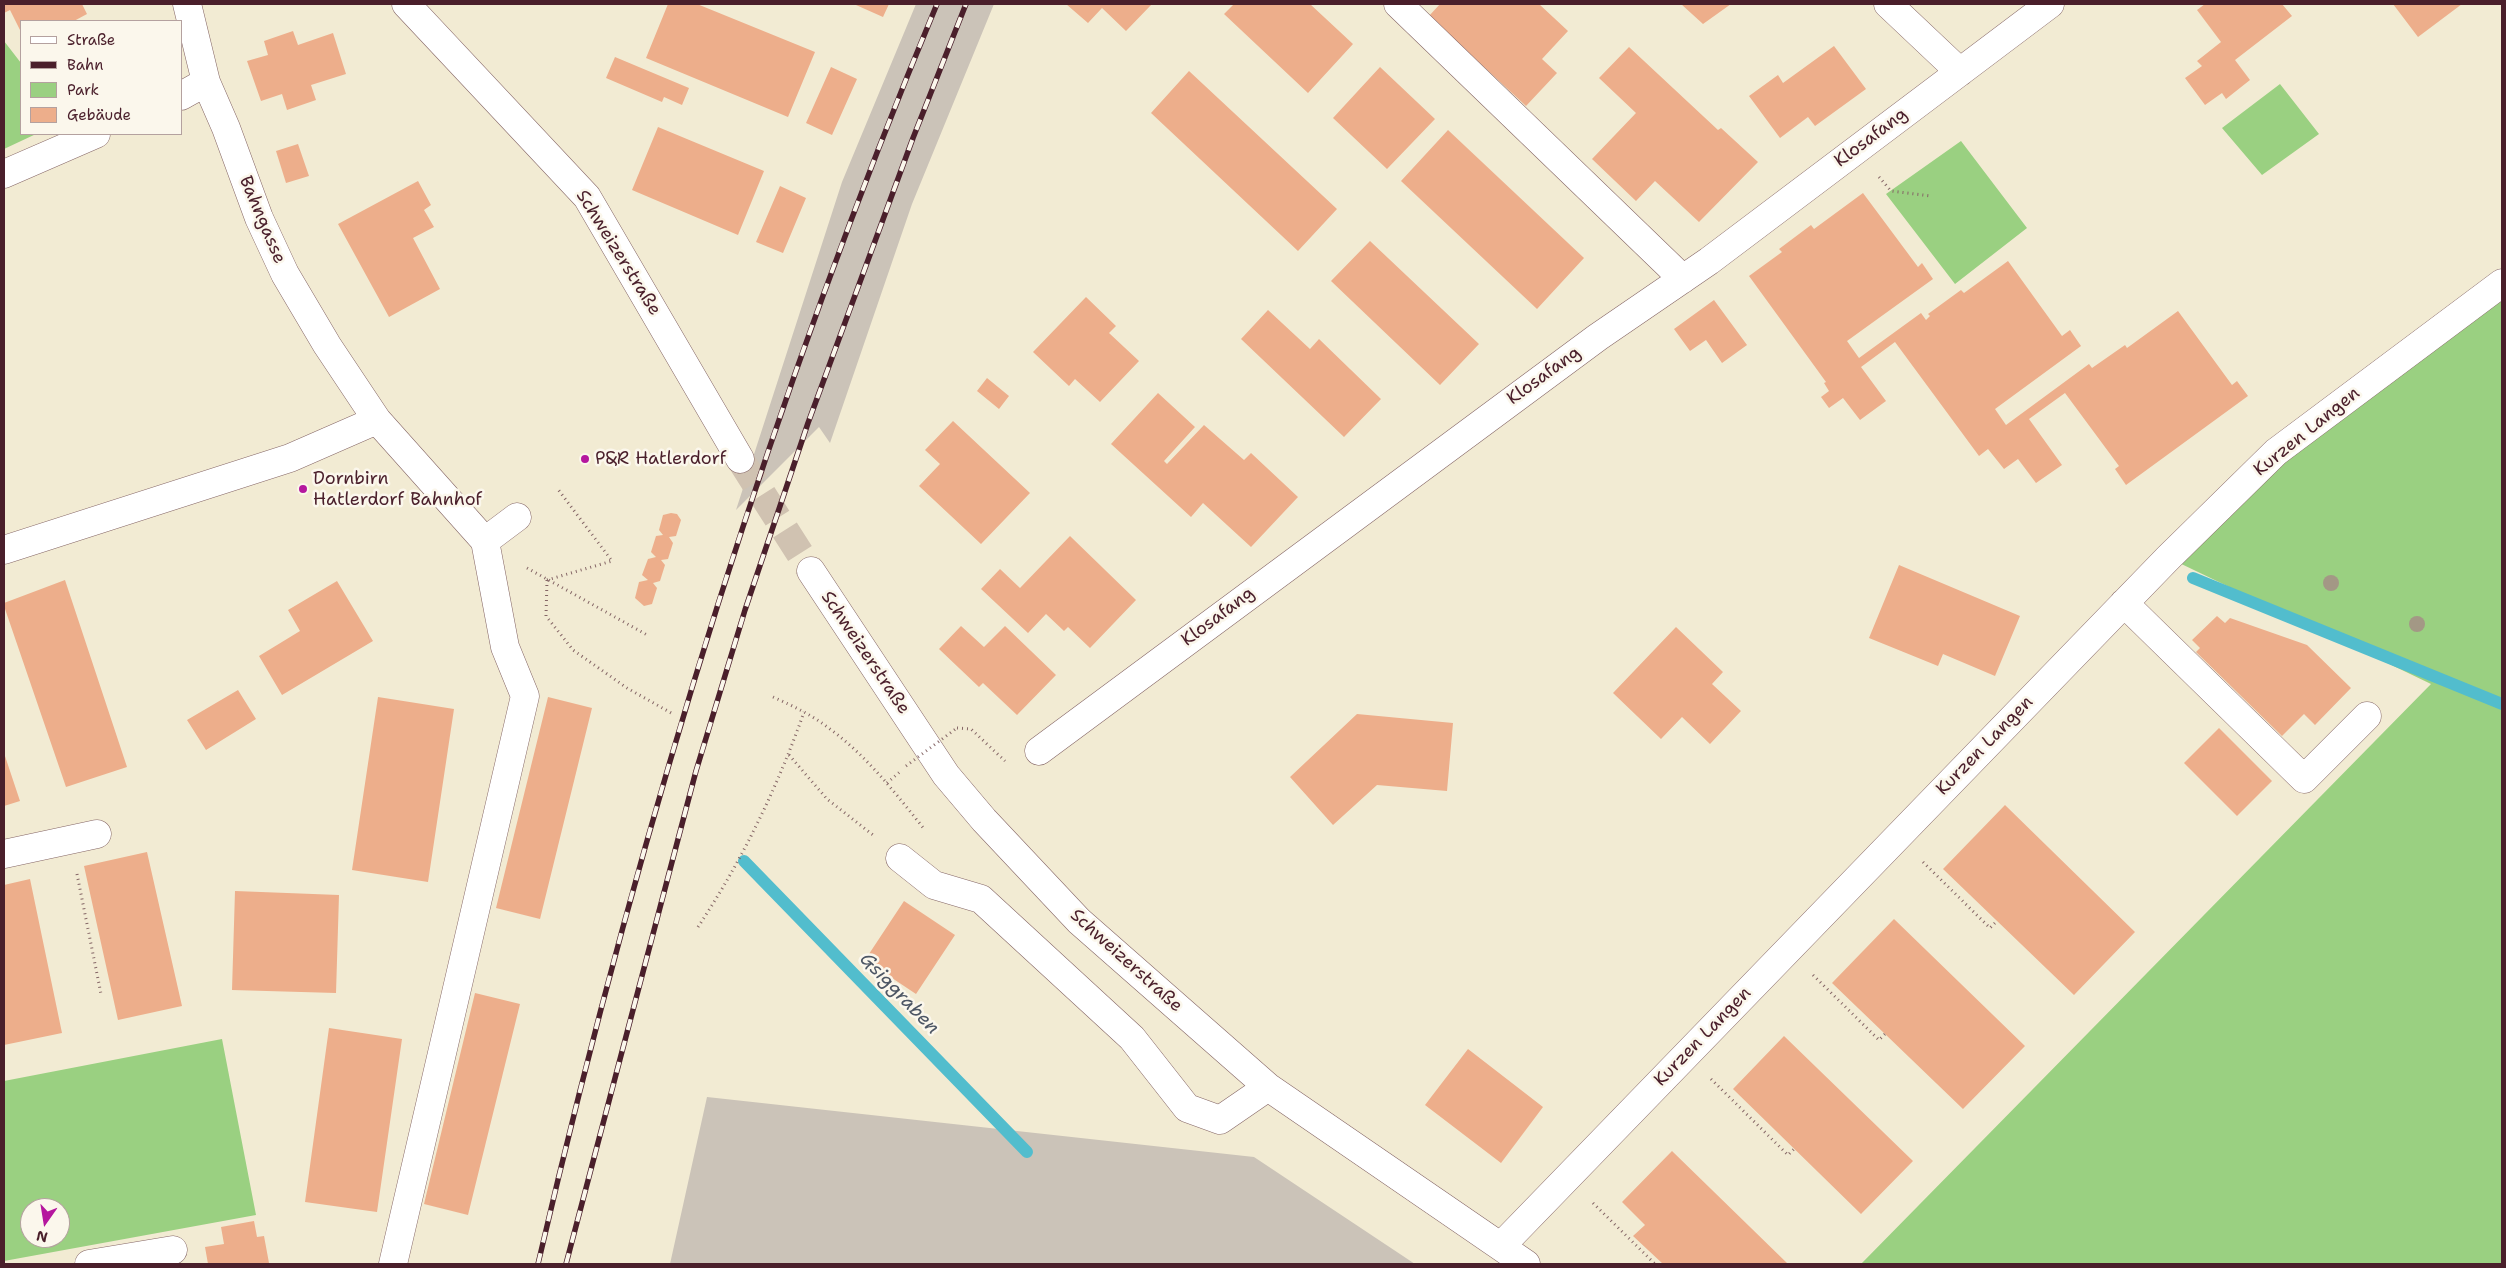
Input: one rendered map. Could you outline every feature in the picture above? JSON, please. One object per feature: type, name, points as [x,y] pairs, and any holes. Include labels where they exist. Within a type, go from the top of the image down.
[{"type":"street","name":"Bahngasse","points":[[187,4],[206,82],[226,128],[259,218],[278,261],[307,312],[377,420],[485,541]]},
{"type":"street","name":"Schweizerstraße","points":[[406,4],[587,197],[740,459]]},
{"type":"street","points":[[1398,4],[1682,279]]},
{"type":"street","points":[[1888,4],[1960,72]]},
{"type":"street","name":"Klosafang","points":[[1038,750],[1598,337],[1682,279],[2050,4]]},
{"type":"street","points":[[182,95],[206,82]]},
{"type":"street","points":[[4,174],[94,135]]},
{"type":"street","name":"Kurzen Langen","points":[[1501,1246],[2124,603],[2276,452],[2502,283]]},
{"type":"street","points":[[4,550],[290,458],[377,420]]},
{"type":"street","points":[[393,1264],[525,696],[505,647],[485,541],[517,517]]},
{"type":"street","name":"Schweizerstraße","points":[[811,572],[946,775],[984,820],[1079,921],[1268,1086],[1526,1264]]},
{"type":"street","points":[[2124,603],[2304,779],[2367,716]]},
{"type":"street","points":[[4,854],[97,834]]},
{"type":"street","points":[[900,858],[934,885],[981,900],[1132,1038],[1186,1108],[1220,1120],[1268,1086]]},
{"type":"street","points":[[89,1264],[173,1250]]},
{"type":"path","points":[[1857,149],[1891,191],[1931,196]]},
{"type":"path","points":[[547,580],[612,561],[557,488]]},
{"type":"path","points":[[547,580],[649,636]]},
{"type":"path","points":[[547,580],[546,616],[574,650],[627,688],[673,714]]},
{"type":"path","points":[[773,697],[804,712],[831,729],[887,783],[906,766],[957,728],[970,728],[1014,769],[1038,750]]},
{"type":"path","points":[[698,927],[722,891],[789,755],[804,712]]},
{"type":"path","points":[[789,755],[827,799],[900,858]]},
{"type":"path","points":[[1897,837],[1990,928],[1997,921]]},
{"type":"path","points":[[70,840],[101,994]]},
{"type":"path","points":[[1787,950],[1879,1040],[1885,1034]]},
{"type":"path","points":[[1686,1054],[1788,1155],[1794,1149]]},
{"type":"path","points":[[1567,1178],[1655,1264]]},
{"type":"shaded area","points":[[916,4],[994,4],[912,204],[830,443],[819,427],[736,510],[842,182]]},
{"type":"shaded area","points":[[707,1097],[1254,1157],[1415,1264],[670,1264]]},
{"type":"green space","points":[[4,41],[20,62],[20,135],[34,135],[4,149]]},
{"type":"green space","points":[[2280,84],[2319,134],[2262,175],[2222,128]]},
{"type":"green space","points":[[1961,141],[2027,228],[1955,284],[1886,194]]},
{"type":"green space","points":[[2502,295],[2502,1264],[1861,1264],[2431,684],[2171,559],[2278,457]]},
{"type":"green space","points":[[222,1039],[256,1215],[4,1261],[4,1081]]},
{"type":"building","points":[[4,4],[82,4],[87,14],[76,20],[20,20],[20,30],[10,10],[4,13]]},
{"type":"building","points":[[668,4],[697,4],[815,52],[788,117],[646,58]]},
{"type":"building","points":[[857,4],[889,4],[883,17]]},
{"type":"building","points":[[1066,4],[1152,4],[1126,31],[1102,8],[1088,23]]},
{"type":"building","points":[[1234,4],[1310,4],[1353,44],[1308,93],[1224,14]]},
{"type":"building","points":[[1440,4],[1539,4],[1568,31],[1542,59],[1557,73],[1526,106],[1429,16]]},
{"type":"building","points":[[1681,4],[1731,4],[1703,24]]},
{"type":"building","points":[[2205,4],[2282,4],[2292,16],[2235,60],[2250,80],[2226,99],[2222,93],[2205,105],[2185,78],[2202,66],[2197,61],[2221,42],[2197,10]]},
{"type":"building","points":[[2393,4],[2462,4],[2418,37]]},
{"type":"building","points":[[293,31],[298,45],[333,33],[346,74],[311,85],[316,100],[287,110],[282,94],[261,101],[247,61],[268,55],[264,41]]},
{"type":"building","points":[[1834,46],[1866,89],[1815,126],[1808,117],[1780,138],[1749,96],[1778,75],[1783,83]]},
{"type":"building","points":[[1629,47],[1718,130],[1721,128],[1758,162],[1699,222],[1655,181],[1636,201],[1592,159],[1636,113],[1599,78]]},
{"type":"building","points":[[615,57],[689,88],[682,105],[664,97],[662,102],[606,78]]},
{"type":"building","points":[[831,67],[857,79],[832,135],[806,123]]},
{"type":"building","points":[[1380,67],[1435,119],[1387,169],[1333,118]]},
{"type":"building","points":[[1189,71],[1337,209],[1298,251],[1151,113]]},
{"type":"building","points":[[658,127],[764,171],[738,235],[632,190]]},
{"type":"building","points":[[1448,130],[1584,258],[1537,309],[1401,181]]},
{"type":"building","points":[[298,144],[309,176],[286,183],[276,151]]},
{"type":"building","points":[[418,181],[431,205],[424,210],[434,227],[413,238],[440,289],[389,317],[338,224]]},
{"type":"building","points":[[780,186],[806,198],[783,253],[756,242]]},
{"type":"building","points":[[1863,193],[1918,267],[1922,263],[1933,279],[1847,341],[1859,358],[1921,313],[1926,320],[1930,316],[1928,314],[1961,290],[1964,293],[2008,261],[2062,336],[2070,330],[2081,346],[1995,409],[2006,425],[2089,364],[2092,368],[2125,345],[2127,348],[2178,311],[2232,385],[2237,381],[2248,396],[2126,485],[2115,469],[2119,466],[2065,393],[2029,419],[2062,465],[2036,483],[2018,459],[2004,469],[1988,449],[1979,456],[1895,342],[1861,367],[1886,401],[1860,420],[1843,398],[1829,408],[1821,397],[1829,391],[1824,383],[1826,382],[1749,276],[1782,252],[1779,249],[1811,225],[1814,229]]},
{"type":"building","points":[[1370,241],[1479,344],[1440,385],[1331,281]]},
{"type":"building","points":[[1086,297],[1116,326],[1109,333],[1139,361],[1100,402],[1075,379],[1069,386],[1033,352]]},
{"type":"building","points":[[1714,300],[1747,345],[1722,363],[1706,340],[1690,351],[1674,329]]},
{"type":"building","points":[[1268,310],[1310,349],[1319,339],[1381,399],[1344,437],[1241,339]]},
{"type":"building","points":[[987,378],[1009,396],[999,409],[977,391]]},
{"type":"building","points":[[1158,393],[1195,427],[1164,461],[1167,464],[1204,425],[1244,460],[1251,453],[1298,497],[1251,547],[1203,503],[1191,517],[1111,444]]},
{"type":"building","points":[[953,421],[1030,493],[981,544],[919,486],[940,464],[925,450]]},
{"type":"building","points":[[677,514],[681,520],[676,536],[669,537],[673,543],[668,559],[661,560],[665,565],[660,581],[653,583],[657,588],[652,604],[644,606],[635,598],[639,582],[648,580],[642,575],[648,559],[656,557],[651,552],[656,536],[663,535],[659,530],[663,515]]},
{"type":"building","points":[[1070,536],[1136,600],[1090,648],[1068,627],[1064,631],[1046,614],[1028,633],[981,589],[1000,569],[1020,588]]},
{"type":"building","points":[[1899,565],[2020,616],[1995,676],[1943,654],[1938,666],[1869,638]]},
{"type":"building","points":[[65,580],[127,767],[66,787],[4,606],[4,603]]},
{"type":"building","points":[[337,581],[373,641],[282,695],[259,656],[300,631],[288,610]]},
{"type":"building","points":[[2217,616],[2225,623],[2230,618],[2307,645],[2351,688],[2315,725],[2304,714],[2282,736],[2196,652],[2200,648],[2192,640]]},
{"type":"building","points":[[961,626],[984,647],[1005,626],[1056,675],[1017,715],[983,683],[979,687],[939,649]]},
{"type":"building","points":[[1676,627],[1723,672],[1712,684],[1741,711],[1710,744],[1682,717],[1661,739],[1613,693]]},
{"type":"building","points":[[238,690],[256,719],[206,750],[187,720]]},
{"type":"building","points":[[378,697],[454,709],[428,882],[352,870]]},
{"type":"building","points":[[548,697],[592,708],[540,919],[496,908]]},
{"type":"building","points":[[1357,714],[1453,723],[1447,791],[1377,785],[1333,825],[1290,777]]},
{"type":"building","points":[[2219,728],[2272,781],[2237,816],[2184,763]]},
{"type":"building","points":[[4,753],[20,801],[4,806]]},
{"type":"building","points":[[2005,805],[2135,932],[2074,995],[1943,869]]},
{"type":"building","points":[[147,852],[182,1006],[118,1020],[84,866]]},
{"type":"building","points":[[30,879],[62,1033],[4,1045],[4,885]]},
{"type":"building","points":[[235,891],[339,895],[336,993],[232,990]]},
{"type":"building","points":[[904,901],[955,935],[916,994],[865,960]]},
{"type":"building","points":[[1894,919],[2025,1046],[1963,1109],[1832,983]]},
{"type":"building","points":[[475,993],[520,1004],[468,1215],[424,1204]]},
{"type":"building","points":[[329,1028],[402,1039],[377,1212],[305,1202]]},
{"type":"building","points":[[1784,1036],[1913,1161],[1861,1214],[1733,1089]]},
{"type":"building","points":[[1468,1049],[1543,1107],[1501,1163],[1425,1105]]},
{"type":"building","points":[[1672,1151],[1788,1264],[1663,1264],[1633,1236],[1645,1225],[1622,1202]]},
{"type":"building","points":[[254,1221],[257,1237],[264,1236],[269,1263],[208,1264],[205,1247],[224,1244],[221,1227]]},
{"type":"waterway","points":[[2193,578],[2502,704]]},
{"type":"waterway","name":"Gsiggraben","points":[[744,861],[1027,1152]]},
{"type":"tunnel","points":[[740,459],[811,571]]},
{"type":"railway","points":[[538,1264],[577,1103],[619,943],[663,784],[711,625],[762,468],[817,312],[875,157],[937,4]]},
{"type":"railway","points":[[566,1264],[696,771],[745,610],[808,423],[913,138],[966,4]]},
{"type":"place","name":"P&R Hatlerdorf","points":[[585,459]]},
{"type":"place","name":"Dornbirn Hatlerdorf Bahnhof","points":[[303,489]]}]
